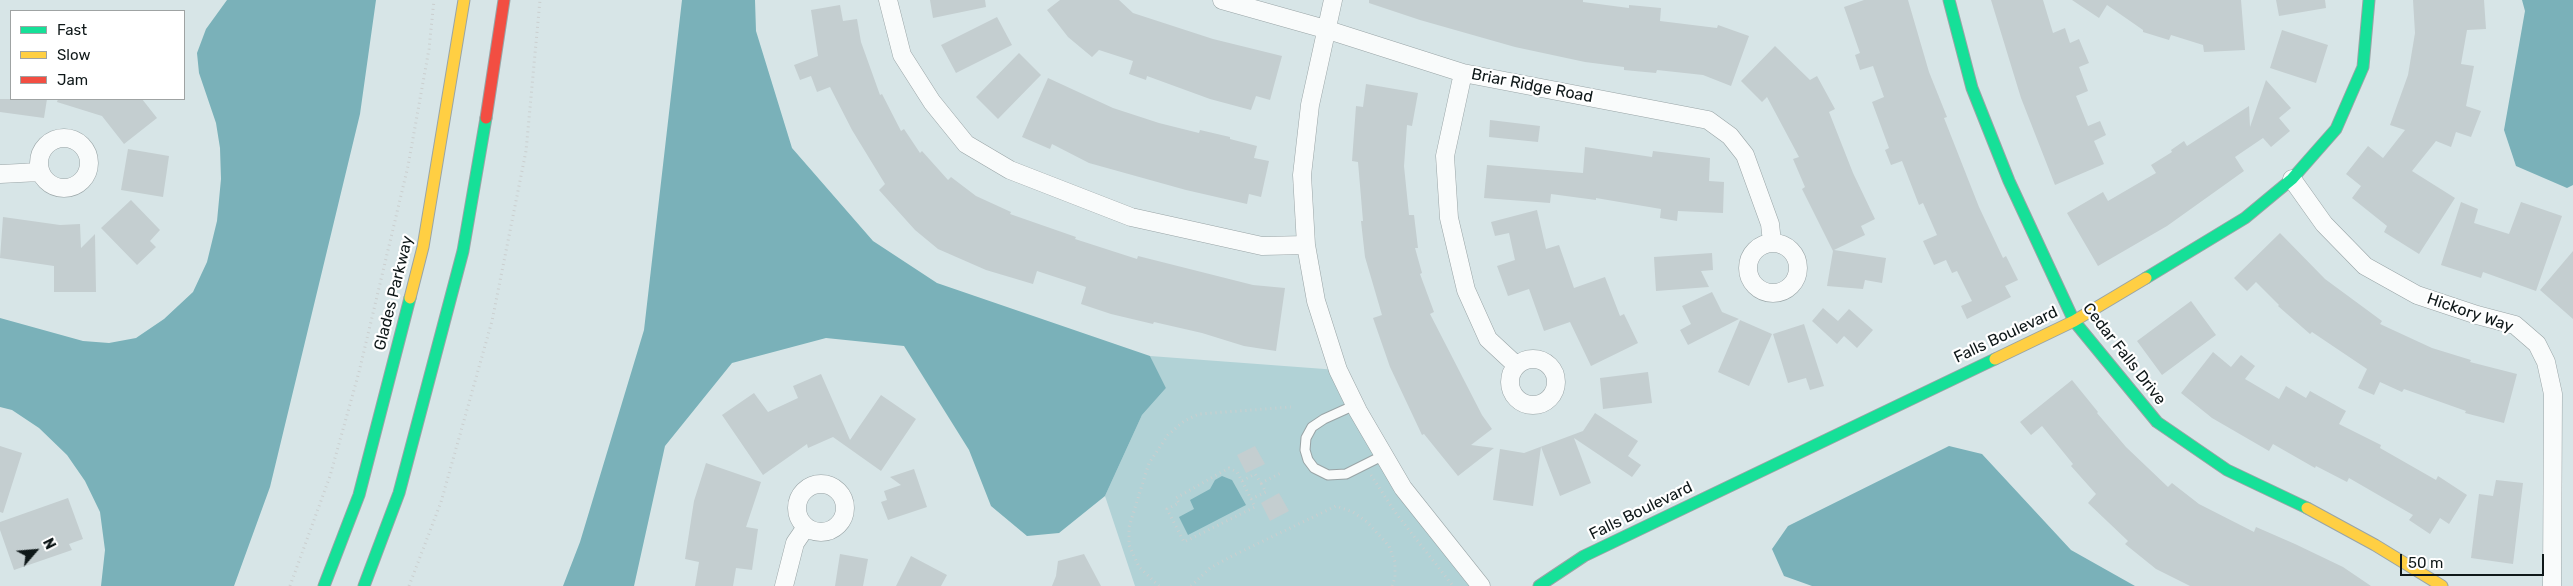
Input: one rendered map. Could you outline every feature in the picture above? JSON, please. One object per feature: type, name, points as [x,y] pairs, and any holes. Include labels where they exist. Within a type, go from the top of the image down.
[{"type":"street","name":"Glades Parkway","points":[[324,586],[359,495],[423,247],[464,0]]},
{"type":"street","points":[[364,586],[398,493],[463,251],[502,27],[504,0]]},
{"type":"street","points":[[888,0],[902,55],[932,102],[966,144],[1010,170],[1130,217],[1262,246],[1306,244]]},
{"type":"street","name":"Briar Ridge Road","points":[[1222,0],[1325,29],[1463,73],[1708,120],[1730,136],[1745,155],[1770,224],[1772,242]]},
{"type":"street","points":[[1333,0],[1325,29],[1310,105],[1302,175],[1306,244],[1316,301],[1338,370],[1355,404],[1403,488],[1481,586]]},
{"type":"street","name":"Cedar Falls Drive","points":[[1948,0],[1972,88],[2009,180],[2074,321],[2158,422],[2227,470],[2318,514],[2375,545],[2442,586]]},
{"type":"street","name":"Falls Boulevard","points":[[1539,586],[1584,556],[2074,321],[2245,218],[2292,178],[2336,129],[2364,67],[2369,0]]},
{"type":"street","points":[[1463,73],[1445,156],[1449,218],[1466,290],[1488,339],[1516,365]]},
{"type":"street","points":[[0,174],[40,172]]},
{"type":"street","name":"Hickory Way","points":[[2292,178],[2324,224],[2365,266],[2417,294],[2477,315],[2515,325],[2537,344],[2546,362],[2553,394],[2552,586]]},
{"type":"street","points":[[784,586],[795,543],[806,527]]},
{"type":"lane","points":[[1355,404],[1312,427],[1306,438],[1305,450],[1308,460],[1314,468],[1328,475],[1346,474],[1384,455]]},
{"type":"path","points":[[290,586],[330,476],[359,372],[408,166],[429,49],[434,0]]},
{"type":"path","points":[[409,586],[441,502],[492,322],[526,151],[540,0]]},
{"type":"path","points":[[1158,586],[1139,567],[1130,545],[1129,527],[1149,463],[1168,435],[1184,422],[1199,414],[1291,407]]},
{"type":"path","points":[[1229,468],[1237,472],[1242,481],[1255,507],[1184,542],[1167,509],[1179,503],[1176,498],[1229,468]]},
{"type":"path","points":[[1242,481],[1255,474],[1266,492],[1251,499]]},
{"type":"path","points":[[1261,483],[1281,474]]},
{"type":"path","points":[[1192,586],[1210,568],[1336,506],[1354,512],[1367,522],[1388,546],[1395,562],[1395,578],[1392,586]]},
{"type":"shaded area","points":[[227,0],[376,0],[360,114],[270,487],[234,586],[101,586],[105,550],[100,512],[85,481],[67,455],[39,428],[12,410],[0,407],[0,318],[83,341],[109,343],[136,338],[164,319],[193,292],[207,262],[217,221],[221,179],[220,148],[216,123],[199,73],[197,53],[206,29]]},
{"type":"shaded area","points":[[682,0],[755,0],[756,31],[792,148],[873,241],[937,283],[1150,356],[1166,388],[1142,415],[1105,496],[1059,533],[1027,536],[991,506],[969,450],[904,346],[826,338],[732,363],[665,446],[634,586],[563,586],[580,542],[644,330]]},
{"type":"shaded area","points":[[2522,0],[2573,0],[2573,185],[2567,188],[2516,166],[2504,130],[2525,11]]},
{"type":"shaded area","points":[[1150,356],[1338,370],[1358,411],[1481,586],[1135,586],[1105,496],[1142,415],[1166,388]]},
{"type":"shaded area","points":[[1949,446],[1982,454],[2071,550],[2135,586],[1812,586],[1784,576],[1772,549],[1788,526]]},
{"type":"shaded area","points":[[1222,476],[1232,480],[1246,505],[1188,535],[1179,517],[1194,509],[1190,500],[1210,489],[1215,480]]},
{"type":"building","points":[[930,0],[985,0],[986,7],[933,18]]},
{"type":"building","points":[[1060,0],[1119,0],[1133,13],[1213,39],[1282,56],[1270,100],[1256,96],[1251,110],[1210,99],[1147,76],[1146,80],[1129,74],[1133,61],[1099,50],[1092,57],[1068,37],[1047,10]]},
{"type":"building","points":[[1369,0],[1583,0],[1583,2],[1629,8],[1629,5],[1661,8],[1660,21],[1717,28],[1718,25],[1749,36],[1731,86],[1703,75],[1657,70],[1656,73],[1624,70],[1624,67],[1585,62],[1515,47],[1420,20],[1369,3]]},
{"type":"building","points":[[1864,0],[1908,0],[1929,72],[1947,117],[1944,118],[1979,207],[2003,258],[2006,256],[2018,280],[2005,286],[2011,297],[1967,319],[1961,306],[1972,301],[1957,271],[1952,273],[1946,260],[1934,265],[1923,241],[1937,235],[1923,203],[1919,205],[1902,161],[1891,165],[1885,150],[1889,148],[1872,102],[1884,97],[1873,66],[1860,70],[1855,55],[1860,53],[1844,7]]},
{"type":"building","points":[[1991,0],[2043,0],[2053,33],[2065,28],[2070,43],[2079,39],[2089,63],[2079,67],[2088,91],[2076,96],[2088,126],[2100,121],[2106,135],[2094,141],[2104,164],[2055,185],[2021,98]]},
{"type":"building","points":[[2072,0],[2241,0],[2245,50],[2204,52],[2203,45],[2171,35],[2169,40],[2143,32],[2143,30],[2107,5],[2099,18]]},
{"type":"building","points":[[2276,0],[2325,0],[2326,8],[2279,16]]},
{"type":"building","points":[[2413,0],[2484,0],[2486,29],[2467,30],[2461,64],[2474,66],[2466,106],[2481,111],[2471,137],[2456,132],[2451,147],[2436,141],[2412,171],[2455,198],[2419,254],[2384,232],[2387,226],[2352,198],[2361,186],[2346,174],[2368,146],[2383,158],[2405,130],[2390,125],[2408,75],[2415,33]]},
{"type":"building","points":[[840,5],[843,21],[857,19],[861,42],[880,95],[882,94],[901,131],[904,129],[920,153],[922,151],[948,180],[951,177],[976,196],[1011,212],[1010,214],[1076,237],[1075,239],[1137,259],[1138,256],[1253,285],[1285,288],[1276,351],[1244,346],[1202,333],[1111,314],[1081,304],[1086,287],[1037,271],[1033,284],[986,270],[938,249],[915,230],[879,190],[885,184],[852,130],[830,87],[817,92],[811,76],[800,80],[794,65],[818,56],[811,10]]},
{"type":"building","points":[[997,17],[1012,45],[956,73],[941,45]]},
{"type":"building","points":[[2282,30],[2328,45],[2316,83],[2270,68]]},
{"type":"building","points":[[1775,46],[1810,80],[1817,76],[1835,109],[1829,112],[1853,173],[1875,219],[1861,226],[1865,235],[1834,250],[1886,258],[1882,283],[1865,280],[1863,289],[1827,286],[1833,251],[1802,189],[1805,187],[1793,159],[1799,157],[1767,97],[1762,102],[1741,81]]},
{"type":"building","points":[[1019,53],[1041,75],[998,119],[976,97]]},
{"type":"building","points":[[1048,78],[1113,108],[1159,123],[1199,133],[1200,130],[1230,137],[1230,139],[1257,146],[1254,158],[1269,161],[1261,197],[1249,194],[1247,204],[1186,190],[1089,163],[1052,144],[1050,149],[1022,137]]},
{"type":"building","points":[[2266,80],[2291,108],[2279,118],[2290,131],[2271,147],[2263,138],[2235,157],[2244,171],[2167,226],[2098,266],[2067,213],[2103,192],[2108,201],[2156,173],[2151,165],[2172,152],[2171,150],[2184,141],[2187,146],[2249,106],[2250,127]]},
{"type":"building","points":[[1366,84],[1418,93],[1412,126],[1407,125],[1404,166],[1409,215],[1414,215],[1418,248],[1415,248],[1422,273],[1420,274],[1434,312],[1430,314],[1482,415],[1492,429],[1471,445],[1494,448],[1458,476],[1424,434],[1422,435],[1390,367],[1373,318],[1382,315],[1365,257],[1358,162],[1352,161],[1356,106],[1363,107]]},
{"type":"building","points":[[0,99],[47,100],[44,118],[0,112]]},
{"type":"building","points":[[58,100],[143,100],[157,118],[124,144],[102,116],[57,102]]},
{"type":"building","points":[[1490,120],[1540,126],[1538,142],[1489,137]]},
{"type":"building","points":[[1585,147],[1652,157],[1653,151],[1710,158],[1709,181],[1724,182],[1723,213],[1678,211],[1677,221],[1660,218],[1661,209],[1596,198],[1596,200],[1551,194],[1550,203],[1484,198],[1487,165],[1583,173]]},
{"type":"building","points":[[128,149],[169,156],[163,197],[121,190]]},
{"type":"building","points":[[131,200],[160,230],[150,241],[156,247],[137,265],[101,228]]},
{"type":"building","points":[[2461,202],[2478,209],[2474,223],[2509,234],[2521,202],[2562,216],[2536,291],[2483,272],[2481,278],[2441,265]]},
{"type":"building","points":[[1537,210],[1546,249],[1559,245],[1574,288],[1605,277],[1620,316],[1624,314],[1638,343],[1591,366],[1570,322],[1544,331],[1529,289],[1508,296],[1497,266],[1515,260],[1509,233],[1495,236],[1491,222]]},
{"type":"building","points":[[3,217],[60,225],[80,224],[81,248],[95,234],[96,292],[54,292],[54,266],[0,258]]},
{"type":"building","points":[[2280,233],[2325,279],[2382,321],[2380,324],[2432,348],[2471,360],[2470,362],[2517,374],[2504,423],[2465,413],[2466,411],[2404,389],[2402,392],[2380,382],[2374,395],[2358,388],[2367,369],[2312,332],[2310,334],[2278,306],[2256,282],[2247,291],[2234,278]]},
{"type":"building","points":[[2573,251],[2573,319],[2540,290]]},
{"type":"building","points":[[1712,253],[1713,270],[1701,271],[1709,287],[1656,291],[1654,257]]},
{"type":"building","points":[[1712,292],[1722,312],[1739,319],[1688,345],[1680,330],[1691,324],[1682,306]]},
{"type":"building","points":[[2191,301],[2216,335],[2162,375],[2137,341]]},
{"type":"building","points":[[1823,308],[1838,321],[1849,309],[1873,330],[1857,348],[1844,336],[1837,344],[1812,321]]},
{"type":"building","points":[[1740,320],[1772,334],[1749,386],[1718,372]]},
{"type":"building","points":[[1804,324],[1824,386],[1810,390],[1806,378],[1788,383],[1773,334]]},
{"type":"building","points":[[2213,352],[2231,367],[2241,355],[2255,366],[2245,379],[2279,399],[2286,386],[2306,398],[2310,391],[2346,411],[2339,424],[2381,445],[2380,448],[2436,480],[2438,476],[2467,495],[2449,524],[2440,518],[2430,534],[2409,520],[2413,515],[2349,478],[2347,482],[2316,466],[2315,468],[2273,444],[2269,451],[2212,418],[2181,393]]},
{"type":"building","points":[[1648,372],[1652,403],[1603,409],[1600,378]]},
{"type":"building","points":[[821,374],[850,440],[881,395],[916,419],[881,471],[833,437],[808,448],[807,444],[763,475],[722,415],[754,393],[768,412],[798,398],[793,386]]},
{"type":"building","points":[[2072,380],[2126,447],[2168,487],[2172,483],[2199,504],[2254,532],[2256,527],[2295,544],[2343,567],[2371,586],[2190,586],[2156,569],[2125,544],[2128,541],[2088,503],[2096,494],[2071,466],[2073,464],[2042,426],[2031,435],[2020,422]]},
{"type":"building","points":[[1595,413],[1638,441],[1628,456],[1641,465],[1632,477],[1574,438],[1591,483],[1560,496],[1541,447],[1533,506],[1493,500],[1500,449],[1524,453],[1583,431]]},
{"type":"building","points":[[0,446],[22,453],[3,513],[0,512]]},
{"type":"building","points":[[1255,446],[1265,464],[1246,473],[1237,455]]},
{"type":"building","points":[[706,463],[761,482],[746,527],[758,529],[752,570],[736,568],[733,586],[695,586],[699,562],[685,559],[694,501]]},
{"type":"building","points":[[914,469],[927,507],[888,520],[881,502],[887,500],[884,491],[901,485],[890,477]]},
{"type":"building","points":[[2496,480],[2523,483],[2513,564],[2471,558],[2479,494],[2493,496]]},
{"type":"building","points":[[1279,493],[1289,511],[1270,521],[1261,503]]},
{"type":"building","points":[[68,498],[83,539],[69,544],[72,550],[14,570],[0,530],[0,522]]},
{"type":"building","points":[[840,554],[868,559],[863,586],[835,586]]},
{"type":"building","points":[[1084,554],[1101,586],[1052,586],[1056,576],[1058,561]]},
{"type":"building","points":[[911,556],[947,575],[941,586],[896,586]]},
{"type":"traffic: fast","points":[[1949,0],[1972,88],[2009,181],[2074,321],[2157,422],[2227,470],[2307,508]]},
{"type":"traffic: fast","points":[[2146,278],[2245,218],[2292,179],[2336,129],[2363,67],[2369,0]]},
{"type":"traffic: fast","points":[[364,586],[399,493],[463,251],[486,118]]},
{"type":"traffic: fast","points":[[324,586],[359,495],[410,298]]},
{"type":"traffic: fast","points":[[1539,586],[1584,556],[1995,359]]},
{"type":"traffic: slow","points":[[410,298],[423,247],[464,0]]},
{"type":"traffic: slow","points":[[1995,359],[2074,321],[2146,278]]},
{"type":"traffic: slow","points":[[2307,508],[2375,545],[2442,586]]},
{"type":"traffic: jam","points":[[486,118],[504,0]]}]
